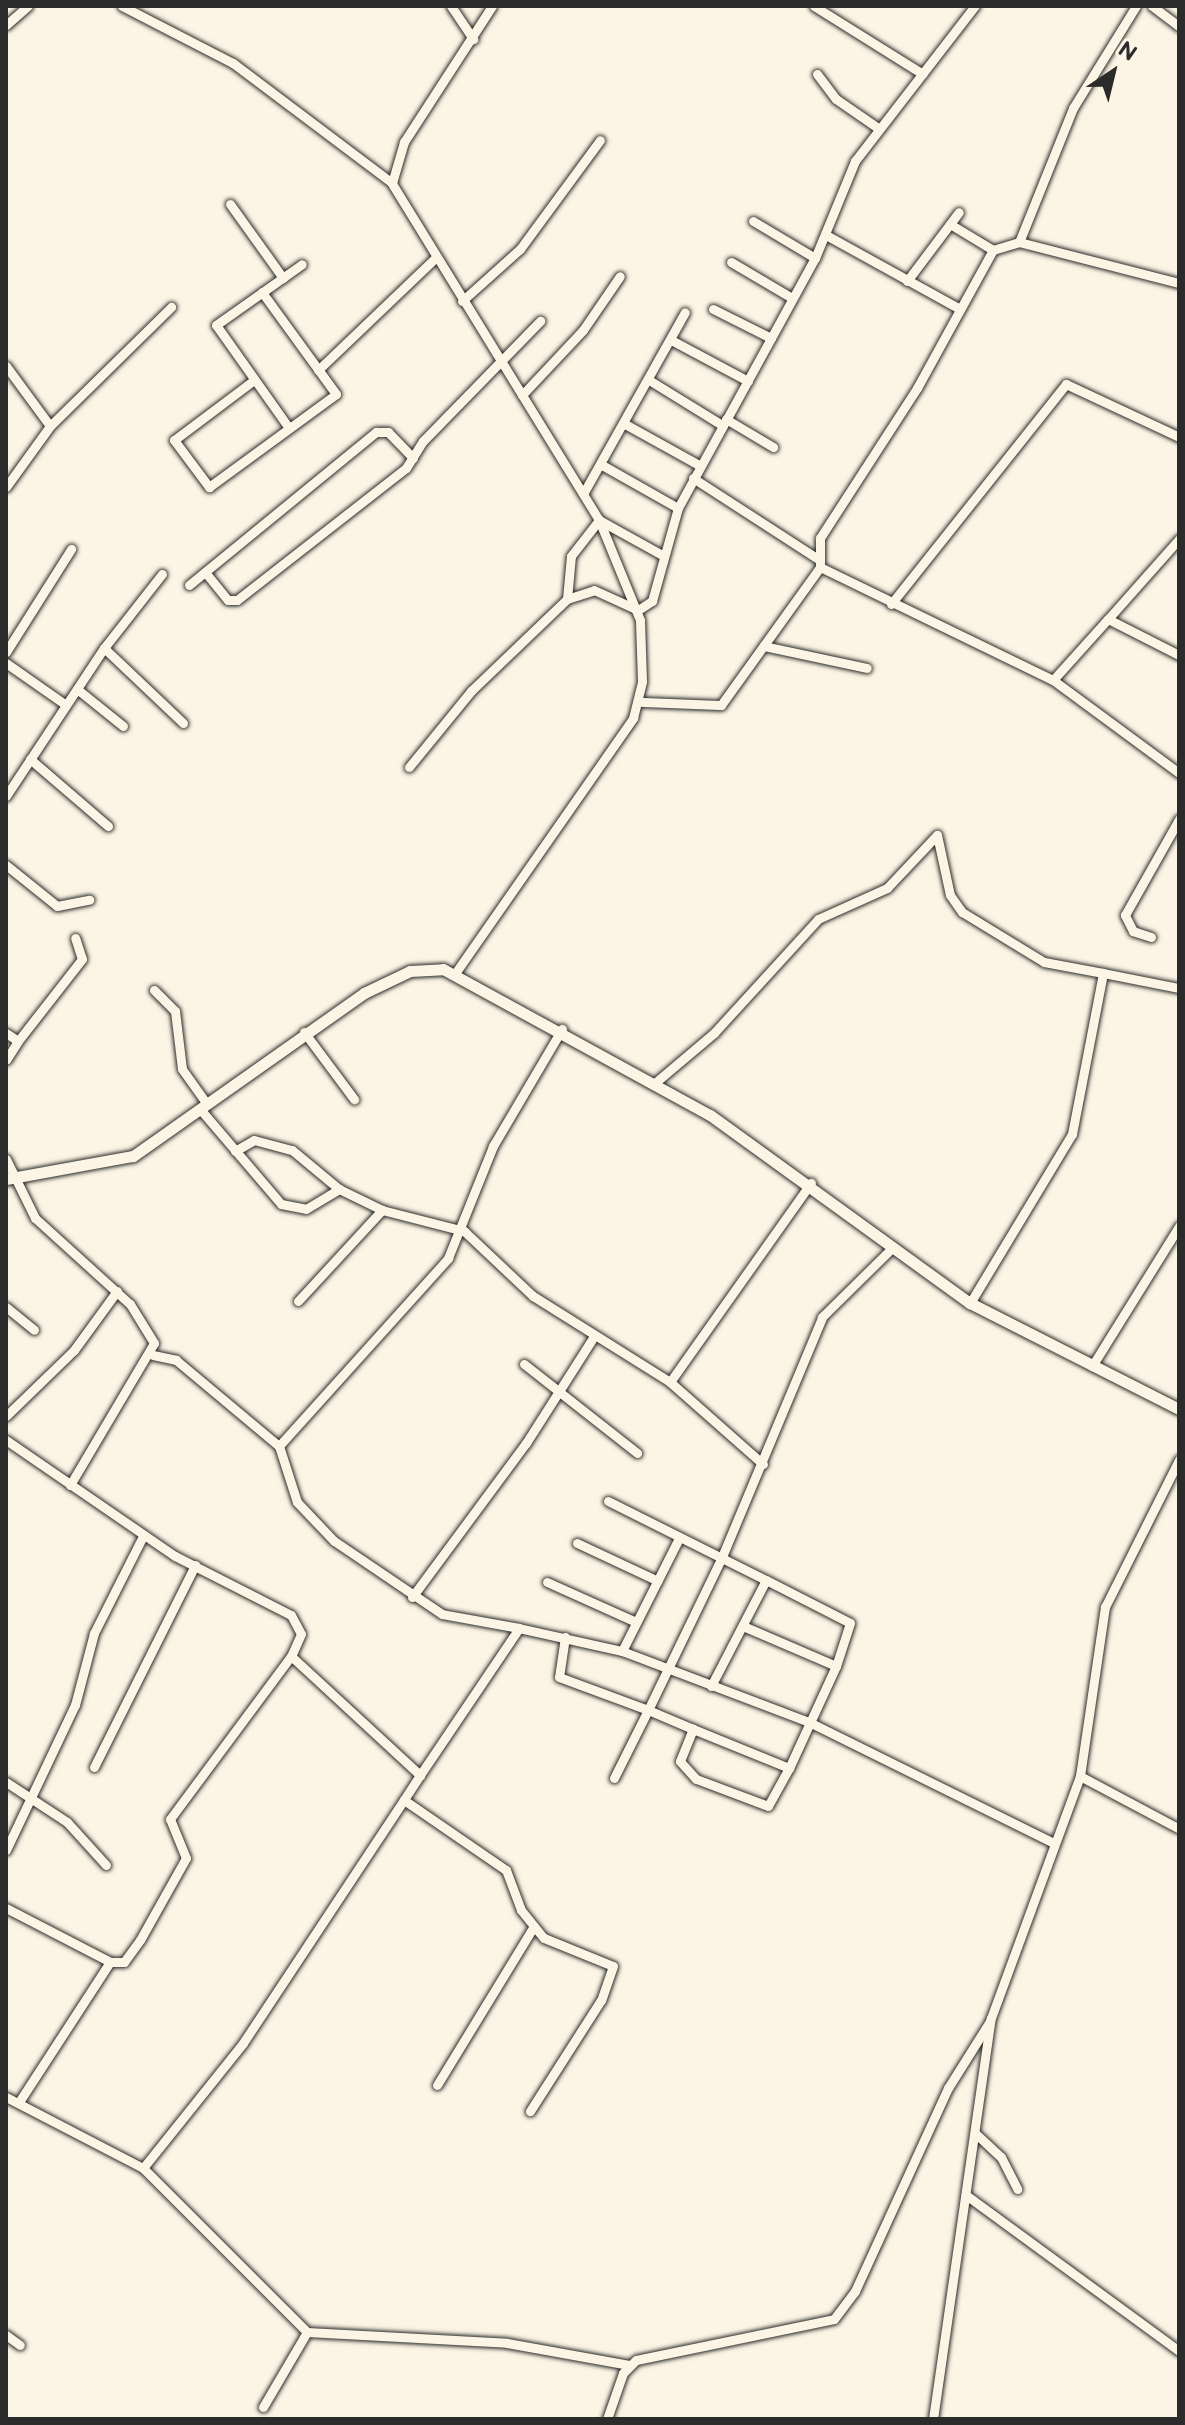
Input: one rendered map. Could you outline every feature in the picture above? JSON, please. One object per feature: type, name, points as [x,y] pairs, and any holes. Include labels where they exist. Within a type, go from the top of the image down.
[{"type":"street","points":[[6,25],[28,6]]},
{"type":"street","points":[[122,6],[233,63],[392,183],[434,259],[499,364],[584,492],[638,610],[642,702],[456,972]]},
{"type":"street","points":[[451,6],[473,39]]},
{"type":"street","points":[[392,183],[404,142],[492,6]]},
{"type":"street","points":[[814,6],[923,74]]},
{"type":"street","points":[[638,610],[652,601],[678,508],[815,258],[847,177],[878,128],[975,6]]},
{"type":"street","points":[[1019,242],[1093,67],[1136,6]]},
{"type":"street","points":[[1152,6],[1179,26]]},
{"type":"street","points":[[817,74],[836,99],[878,128]]},
{"type":"street","points":[[462,301],[520,249],[600,140]]},
{"type":"street","points":[[230,204],[283,278]]},
{"type":"street","points":[[907,281],[959,212]]},
{"type":"street","points":[[753,221],[815,258]]},
{"type":"street","points":[[950,224],[993,250]]},
{"type":"street","points":[[826,235],[960,309]]},
{"type":"street","points":[[642,702],[716,709],[764,646],[819,563],[820,538],[993,250],[1019,242],[1179,283]]},
{"type":"street","points":[[318,370],[434,259]]},
{"type":"street","points":[[731,262],[792,298]]},
{"type":"street","points":[[289,428],[216,325],[302,264]]},
{"type":"street","points":[[522,395],[583,330],[620,276]]},
{"type":"street","points":[[254,380],[174,440],[209,487],[336,394],[262,292]]},
{"type":"street","points":[[6,487],[50,426],[171,307]]},
{"type":"street","points":[[713,309],[771,338]]},
{"type":"street","points":[[584,492],[673,341],[685,312]]},
{"type":"street","points":[[205,572],[234,602],[413,458],[540,321]]},
{"type":"street","points":[[673,341],[748,381]]},
{"type":"street","points":[[6,366],[50,426]]},
{"type":"street","points":[[649,380],[773,447]]},
{"type":"street","points":[[891,604],[1066,384],[1179,437]]},
{"type":"street","points":[[625,424],[699,465]]},
{"type":"street","points":[[189,585],[376,432],[388,432],[413,458]]},
{"type":"street","points":[[602,465],[678,508]]},
{"type":"street","points":[[693,478],[819,563],[891,604],[1053,680],[1179,773]]},
{"type":"street","points":[[599,520],[664,556]]},
{"type":"street","points":[[567,599],[571,556],[599,520]]},
{"type":"street","points":[[1053,680],[1179,539]]},
{"type":"street","points":[[6,652],[71,549]]},
{"type":"street","points":[[6,796],[104,648],[162,574]]},
{"type":"street","points":[[409,767],[471,691],[567,599],[594,590],[638,610]]},
{"type":"street","points":[[1108,619],[1179,655]]},
{"type":"street","points":[[764,646],[867,668]]},
{"type":"street","points":[[104,648],[183,723]]},
{"type":"street","points":[[6,663],[66,705]]},
{"type":"street","points":[[77,689],[123,726]]},
{"type":"street","points":[[30,759],[108,826]]},
{"type":"street","points":[[1151,937],[1133,931],[1125,915],[1179,819]]},
{"type":"street","points":[[656,1082],[714,1033],[818,919],[887,888],[937,835],[950,895],[962,912],[1044,962],[1179,988]]},
{"type":"street","points":[[6,865],[57,906],[89,900]]},
{"type":"street","points":[[6,1060],[82,959],[75,938]]},
{"type":"street","points":[[12,1178],[109,1165],[151,1146],[304,1032],[400,974],[425,967],[456,972],[656,1082],[811,1183],[970,1303],[1179,1409]]},
{"type":"street","points":[[970,1303],[1072,1134],[1103,973]]},
{"type":"street","points":[[154,990],[175,1011],[182,1069],[235,1151],[271,1197],[294,1209],[314,1207],[339,1189]]},
{"type":"street","points":[[279,1446],[464,1231],[493,1146],[562,1028]]},
{"type":"street","points":[[304,1032],[354,1099]]},
{"type":"street","points":[[6,1033],[18,1041]]},
{"type":"street","points":[[235,1151],[254,1140],[292,1150],[339,1189],[382,1210],[464,1231],[533,1296],[593,1338],[670,1382],[763,1464]]},
{"type":"street","points":[[6,1159],[12,1178],[35,1218],[117,1291],[148,1329],[153,1355],[70,1485]]},
{"type":"street","points":[[670,1382],[811,1183]]},
{"type":"street","points":[[298,1301],[382,1210]]},
{"type":"street","points":[[1092,1366],[1179,1226]]},
{"type":"street","points":[[614,1778],[721,1559],[822,1317],[893,1247]]},
{"type":"street","points":[[6,1416],[74,1350],[117,1291]]},
{"type":"street","points":[[6,1307],[34,1330]]},
{"type":"street","points":[[412,1597],[561,1393],[593,1338]]},
{"type":"street","points":[[153,1355],[176,1360],[279,1446],[309,1519],[412,1597],[462,1621],[519,1628],[622,1651],[809,1722],[1054,1843]]},
{"type":"street","points":[[524,1364],[637,1453]]},
{"type":"street","points":[[6,1440],[143,1536],[297,1620],[301,1634],[291,1656],[170,1819],[186,1858],[129,1957],[110,1962],[6,1908]]},
{"type":"street","points":[[6,2097],[143,2168],[307,2332],[507,2343],[629,2365],[834,2319],[855,2291],[948,2088],[991,2018],[1080,1776],[1105,1607],[1179,1460]]},
{"type":"street","points":[[608,1501],[850,1623],[836,1666],[768,1806],[747,1800],[683,1770],[693,1729]]},
{"type":"street","points":[[6,1850],[75,1705],[94,1633],[143,1536]]},
{"type":"street","points":[[622,1651],[679,1538]]},
{"type":"street","points":[[577,1543],[658,1581]]},
{"type":"street","points":[[94,1767],[195,1565]]},
{"type":"street","points":[[711,1686],[766,1580]]},
{"type":"street","points":[[547,1582],[636,1622]]},
{"type":"street","points":[[743,1626],[836,1666]]},
{"type":"street","points":[[143,2168],[243,2043],[519,1628]]},
{"type":"street","points":[[565,1637],[559,1677],[789,1768]]},
{"type":"street","points":[[291,1656],[420,1775]]},
{"type":"street","points":[[1080,1776],[1178,1828]]},
{"type":"street","points":[[6,1782],[31,1796],[106,1865]]},
{"type":"street","points":[[404,1800],[506,1870],[533,1928],[564,1948],[599,1955],[614,1970],[530,2111]]},
{"type":"street","points":[[437,2085],[533,1928]]},
{"type":"street","points":[[19,2102],[110,1962]]},
{"type":"street","points":[[933,2419],[991,2018]]},
{"type":"street","points":[[975,2133],[1001,2157],[1017,2189]]},
{"type":"street","points":[[966,2195],[1179,2351]]},
{"type":"street","points":[[263,2407],[307,2332]]},
{"type":"street","points":[[6,2335],[20,2345]]},
{"type":"street","points":[[607,2419],[629,2365]]}]
